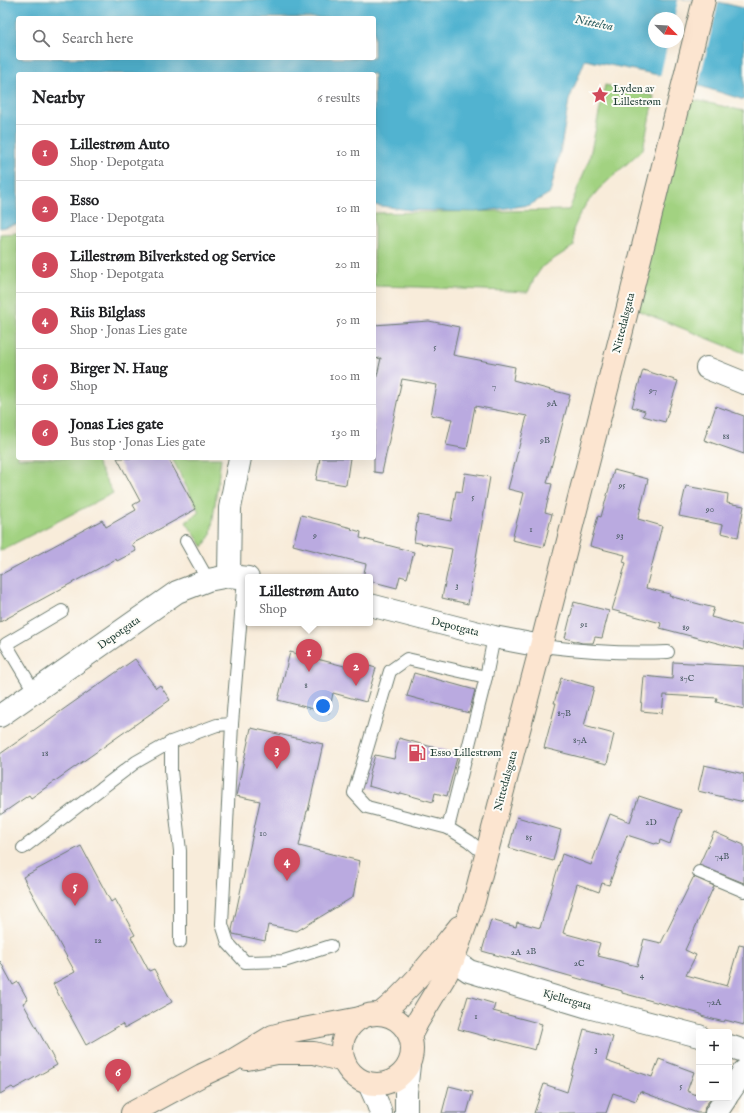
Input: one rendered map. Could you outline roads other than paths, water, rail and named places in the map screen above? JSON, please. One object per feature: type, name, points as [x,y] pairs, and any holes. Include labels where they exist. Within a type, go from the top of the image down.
[{"type":"main road","name":"Nittedalsgata","points":[[370,1016],[405,993],[447,956],[469,915],[474,901],[628,307],[704,0]]},
{"type":"main road","name":"Nittedalsgata","points":[[410,1036],[447,973],[447,956]]},
{"type":"main road","points":[[132,1113],[202,1075],[230,1062],[273,1036],[370,1016],[390,1016],[405,1028],[410,1036],[412,1056],[409,1065],[402,1074],[393,1081],[381,1084],[369,1084],[361,1081],[348,1069],[344,1061],[342,1051],[346,1032],[352,1024],[370,1016]]},
{"type":"main road","points":[[230,1062],[277,1053],[314,1053],[344,1061]]},
{"type":"street","points":[[708,368],[744,383]]},
{"type":"street","points":[[232,578],[230,508],[240,460]]},
{"type":"street","name":"Depotgata","points":[[0,716],[177,592],[232,578]]},
{"type":"street","name":"Depotgata","points":[[373,606],[494,637],[541,646]]},
{"type":"street","name":"Kjellergata","points":[[447,956],[469,971],[494,979],[588,1007],[696,1035]]},
{"type":"street","points":[[732,1047],[744,1051]]},
{"type":"street","points":[[406,1113],[406,1092],[409,1065]]},
{"type":"street","points":[[732,1089],[744,1071]]},
{"type":"street","points":[[369,1084],[381,1113]]},
{"type":"street","points":[[716,1113],[724,1101]]},
{"type":"lane","points":[[186,540],[232,578],[232,724],[222,924],[228,943],[245,962],[284,961],[331,946]]},
{"type":"lane","points":[[34,691],[6,644],[62,610]]},
{"type":"lane","points":[[448,828],[486,677],[494,637]]},
{"type":"lane","points":[[541,646],[590,651],[668,652]]},
{"type":"lane","points":[[486,677],[407,659],[390,671],[354,792],[367,807],[448,828],[469,841],[486,855]]},
{"type":"lane","points":[[23,848],[136,762],[171,742],[217,726],[232,724]]},
{"type":"lane","points":[[171,742],[171,771],[180,851],[180,942]]},
{"type":"lane","points":[[699,872],[744,891]]},
{"type":"water","name":"Nittelva","points":[[0,0],[710,0],[744,8],[744,100],[678,79],[585,60],[569,100],[561,147],[550,193],[530,205],[475,212],[410,210],[376,205],[376,72],[16,72],[16,224],[0,228]]},
{"type":"place","name":"Lyden av Lillestrøm","points":[[600,95]]},
{"type":"place","name":"Lillestrøm Auto","points":[[309,672]]},
{"type":"place","name":"Esso","points":[[356,686]]},
{"type":"place","name":"Esso Lillestrøm","points":[[417,753]]},
{"type":"place","name":"Lillestrøm Bilverksted og Service","points":[[277,769]]},
{"type":"place","name":"Riis Bilglass","points":[[287,881]]},
{"type":"place","name":"Birger N. Haug","points":[[75,906]]},
{"type":"place","name":"Jonas Lies gate","points":[[118,1092]]}]
